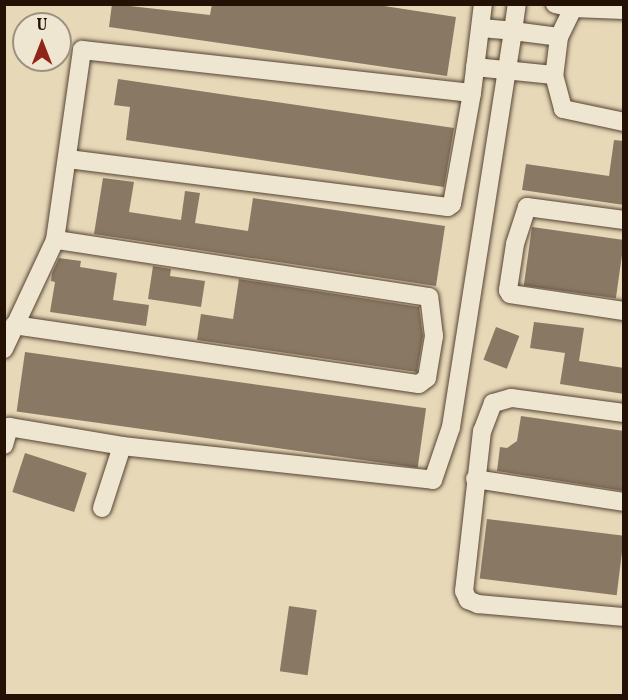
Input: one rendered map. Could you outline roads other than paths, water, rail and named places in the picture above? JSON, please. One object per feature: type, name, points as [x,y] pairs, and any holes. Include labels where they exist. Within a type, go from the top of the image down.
[{"type":"street","points":[[68,159],[443,208],[452,204],[472,93],[483,4]]},
{"type":"street","points":[[6,431],[428,481],[437,477],[451,428],[517,4]]},
{"type":"street","points":[[555,4],[573,8],[624,10]]},
{"type":"street","points":[[573,8],[559,38],[554,75],[563,109],[624,122]]},
{"type":"street","points":[[481,28],[559,38]]},
{"type":"street","points":[[4,349],[55,240],[68,159],[79,54],[88,48],[472,93]]},
{"type":"street","points":[[475,67],[554,75]]},
{"type":"street","points":[[624,219],[527,207],[515,244],[510,294],[624,311]]},
{"type":"street","points":[[482,237],[515,244]]},
{"type":"street","points":[[14,325],[419,384],[427,378],[434,336],[429,297],[55,240]]},
{"type":"street","points":[[434,336],[464,338]]},
{"type":"street","points":[[624,413],[511,398],[493,403],[482,431],[464,591],[468,600],[624,617]]},
{"type":"street","points":[[451,428],[482,431]]},
{"type":"street","points":[[102,508],[122,446]]},
{"type":"street","points":[[475,479],[624,502]]}]
